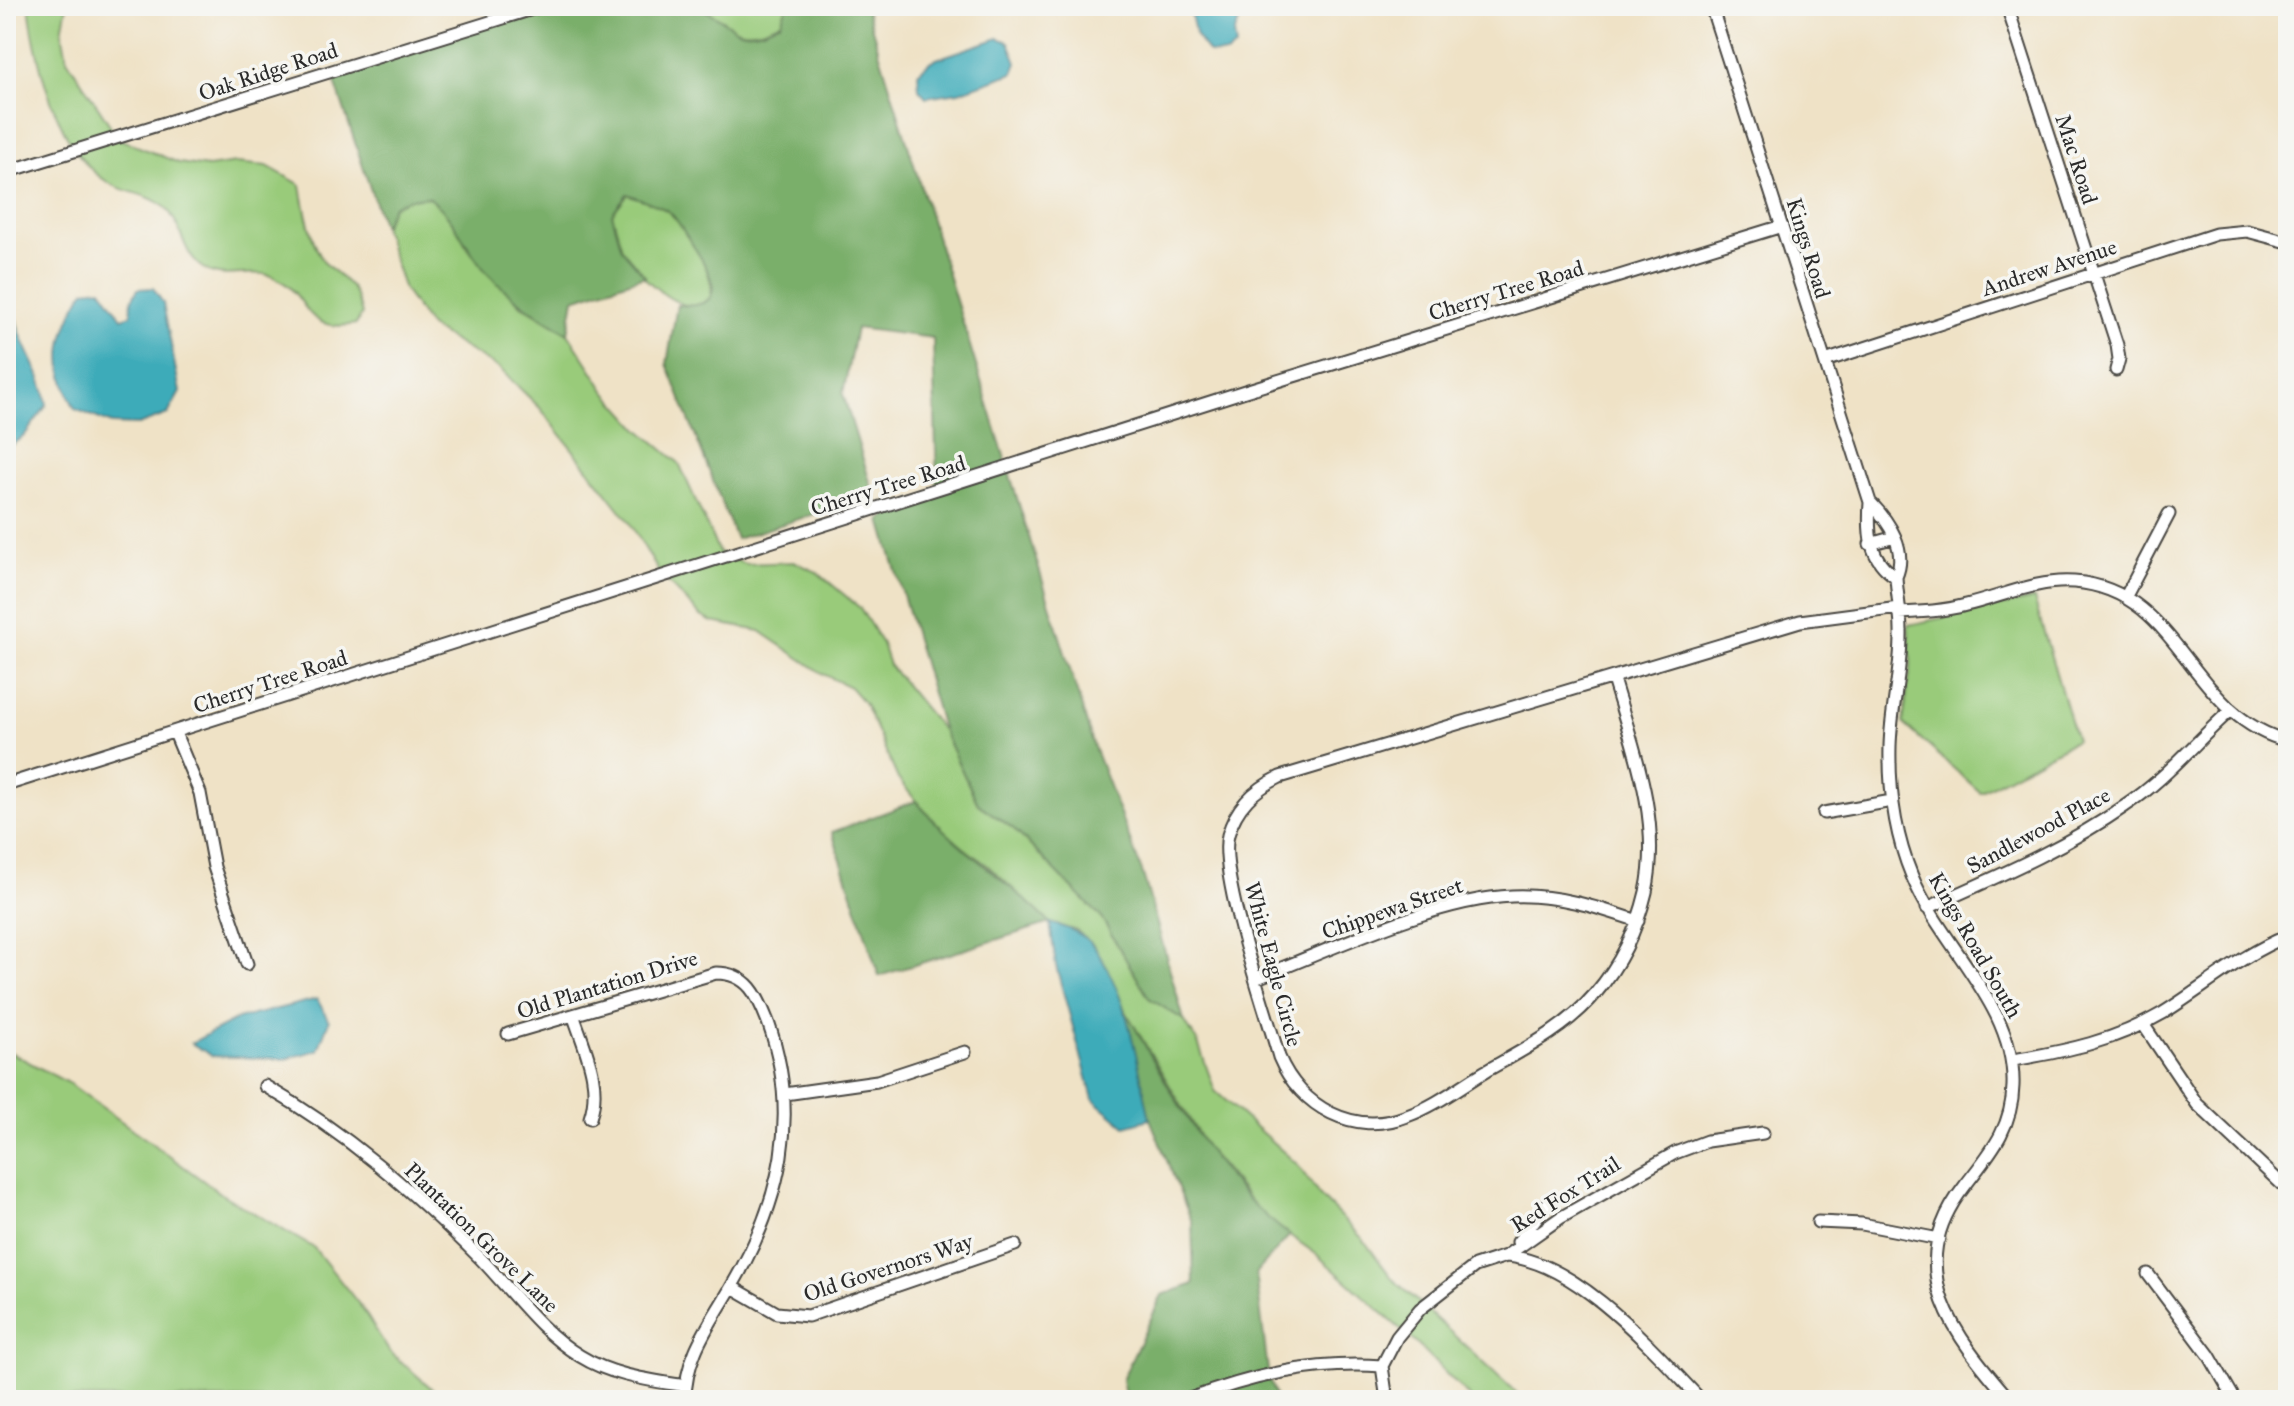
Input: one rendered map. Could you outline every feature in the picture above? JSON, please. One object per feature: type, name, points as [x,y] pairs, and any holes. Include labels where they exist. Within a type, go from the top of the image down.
[{"type":"street","name":"Oak Ridge Road","points":[[6,172],[542,6]]},
{"type":"street","name":"Kings Road","points":[[1711,6],[1870,502],[1870,544]]},
{"type":"street","name":"Mac Road","points":[[2007,6],[2119,352],[2116,370]]},
{"type":"street","name":"Cherry Tree Road","points":[[6,785],[1285,379],[1782,226]]},
{"type":"street","name":"Andrew Avenue","points":[[1825,361],[2231,231],[2256,232],[2288,242]]},
{"type":"street","name":"Kings Road","points":[[1870,502],[1884,516],[1895,537]]},
{"type":"street","points":[[2126,596],[2169,514]]},
{"type":"street","points":[[1896,577],[1876,559],[1870,544],[1895,537],[1902,564],[1896,577],[1899,611],[1954,608],[2060,582],[2093,585],[2126,596],[2157,619],[2201,679],[2230,711],[2261,732],[2288,741]]},
{"type":"street","name":"White Eagle Circle","points":[[1613,679],[1648,810],[1651,860],[1638,921],[1612,972],[1566,1022],[1420,1111],[1388,1122],[1343,1118],[1303,1096],[1279,1057],[1226,853],[1233,821],[1256,791],[1294,772],[1454,722],[1613,679],[1800,621],[1899,611]]},
{"type":"street","name":"Kings Road South","points":[[1899,611],[1899,676],[1890,745],[1892,801],[1903,853],[1927,908],[1999,1020],[2013,1060],[2012,1100],[2004,1131],[1987,1162],[1953,1202],[1939,1239],[1937,1272],[1944,1310],[1960,1340],[2010,1400]]},
{"type":"street","name":"Sandlewood Place","points":[[1927,908],[2069,840],[2125,807],[2179,764],[2230,711]]},
{"type":"street","points":[[175,733],[200,793],[214,867],[247,964]]},
{"type":"street","points":[[1824,813],[1892,801]]},
{"type":"street","name":"Chippewa Street","points":[[1257,978],[1442,909],[1487,898],[1562,899],[1638,921]]},
{"type":"street","points":[[2013,1060],[2087,1047],[2143,1024],[2250,954],[2288,936]]},
{"type":"street","name":"Old Plantation Drive","points":[[508,1034],[574,1017],[709,974],[735,976],[759,996],[779,1057],[785,1094],[785,1143],[774,1196],[732,1287],[694,1352],[685,1400]]},
{"type":"street","points":[[574,1017],[594,1077],[595,1102],[590,1118]]},
{"type":"street","points":[[2143,1024],[2197,1104],[2288,1190]]},
{"type":"street","points":[[785,1094],[877,1081],[965,1052]]},
{"type":"street","name":"Plantation Grove Lane","points":[[265,1086],[319,1119],[379,1165],[481,1259],[568,1348],[621,1374],[686,1386]]},
{"type":"street","name":"Red Fox Trail","points":[[1382,1366],[1397,1337],[1433,1297],[1475,1266],[1506,1256],[1560,1218],[1675,1153],[1707,1141],[1763,1133]]},
{"type":"street","points":[[1552,1198],[1506,1256],[1541,1263],[1586,1292],[1654,1347],[1701,1400]]},
{"type":"street","points":[[1818,1222],[1862,1224],[1939,1239]]},
{"type":"street","name":"Old Governors Way","points":[[732,1287],[777,1313],[808,1316],[1015,1245]]},
{"type":"street","points":[[2148,1274],[2209,1355],[2235,1400]]},
{"type":"street","points":[[1187,1400],[1253,1378],[1304,1367],[1382,1366],[1387,1400]]},
{"type":"green space","points":[[687,5],[711,13],[737,30],[754,32],[781,22],[787,6],[865,6],[1094,747],[1143,874],[1184,1020],[1149,998],[1101,917],[1014,829],[978,804],[943,731],[881,520],[937,490],[933,338],[856,328],[843,394],[874,495],[736,539],[667,364],[677,305],[695,305],[706,301],[712,294],[710,275],[671,214],[627,194],[612,214],[622,249],[645,276],[574,299],[568,333],[497,283],[446,214],[428,197],[408,199],[393,206],[383,227],[332,73],[543,6]]},
{"type":"green space","points":[[29,6],[67,6],[62,31],[67,59],[119,139],[179,163],[208,167],[236,163],[267,166],[301,185],[309,226],[321,257],[356,295],[362,314],[356,324],[337,326],[323,323],[306,309],[292,290],[268,275],[227,275],[203,268],[186,247],[165,207],[152,199],[116,187],[91,169],[76,150],[52,104],[37,53]]},
{"type":"green space","points":[[696,6],[787,6],[782,22],[757,31],[746,31],[728,26]]},
{"type":"green space","points":[[628,194],[663,208],[682,227],[706,268],[711,292],[708,300],[698,305],[686,305],[673,300],[660,292],[628,259],[620,246],[612,214]]},
{"type":"green space","points":[[428,197],[447,210],[468,249],[521,305],[568,333],[606,392],[639,429],[679,463],[719,553],[745,564],[795,562],[817,572],[860,608],[882,644],[889,665],[943,731],[978,804],[1014,829],[1101,917],[1149,998],[1184,1020],[1198,1043],[1215,1091],[1297,1164],[1319,1195],[1362,1238],[1392,1278],[1524,1400],[1472,1400],[1416,1343],[1316,1254],[1264,1217],[1206,1147],[1125,1010],[1093,945],[1077,931],[1050,923],[987,865],[942,832],[898,779],[865,704],[850,687],[823,674],[760,631],[712,622],[701,616],[660,574],[629,521],[540,408],[500,369],[430,327],[404,290],[383,227],[393,206],[408,199]]},
{"type":"green space","points":[[2034,599],[2076,740],[1980,792],[1903,723],[1911,664],[1908,625]]},
{"type":"green space","points":[[916,801],[947,833],[1050,923],[879,976],[832,832]]},
{"type":"green space","points":[[1125,1010],[1177,1102],[1217,1161],[1239,1189],[1290,1235],[1256,1273],[1269,1379],[1277,1400],[1126,1400],[1122,1380],[1162,1295],[1194,1284],[1192,1222],[1150,1119]]},
{"type":"green space","points":[[6,1050],[70,1084],[223,1195],[314,1248],[362,1308],[389,1351],[445,1400],[6,1398]]},
{"type":"water","points":[[1189,6],[1246,6],[1234,34],[1236,47],[1226,54],[1209,53],[1196,36]]},
{"type":"water","points":[[998,38],[1009,42],[1017,63],[1013,73],[959,92],[926,97],[919,89],[918,73],[931,61]]},
{"type":"water","points":[[101,288],[122,318],[131,315],[132,299],[138,289],[153,288],[163,303],[180,392],[168,414],[138,425],[112,424],[75,409],[63,378],[64,334],[85,290]]},
{"type":"water","points":[[6,314],[16,319],[45,392],[47,405],[24,436],[6,449]]},
{"type":"water","points":[[1050,923],[1085,938],[1106,966],[1124,1008],[1150,1119],[1125,1126],[1093,1099],[1056,966]]},
{"type":"water","points":[[317,999],[329,1021],[318,1050],[285,1059],[212,1056],[191,1043],[237,1019]]}]
